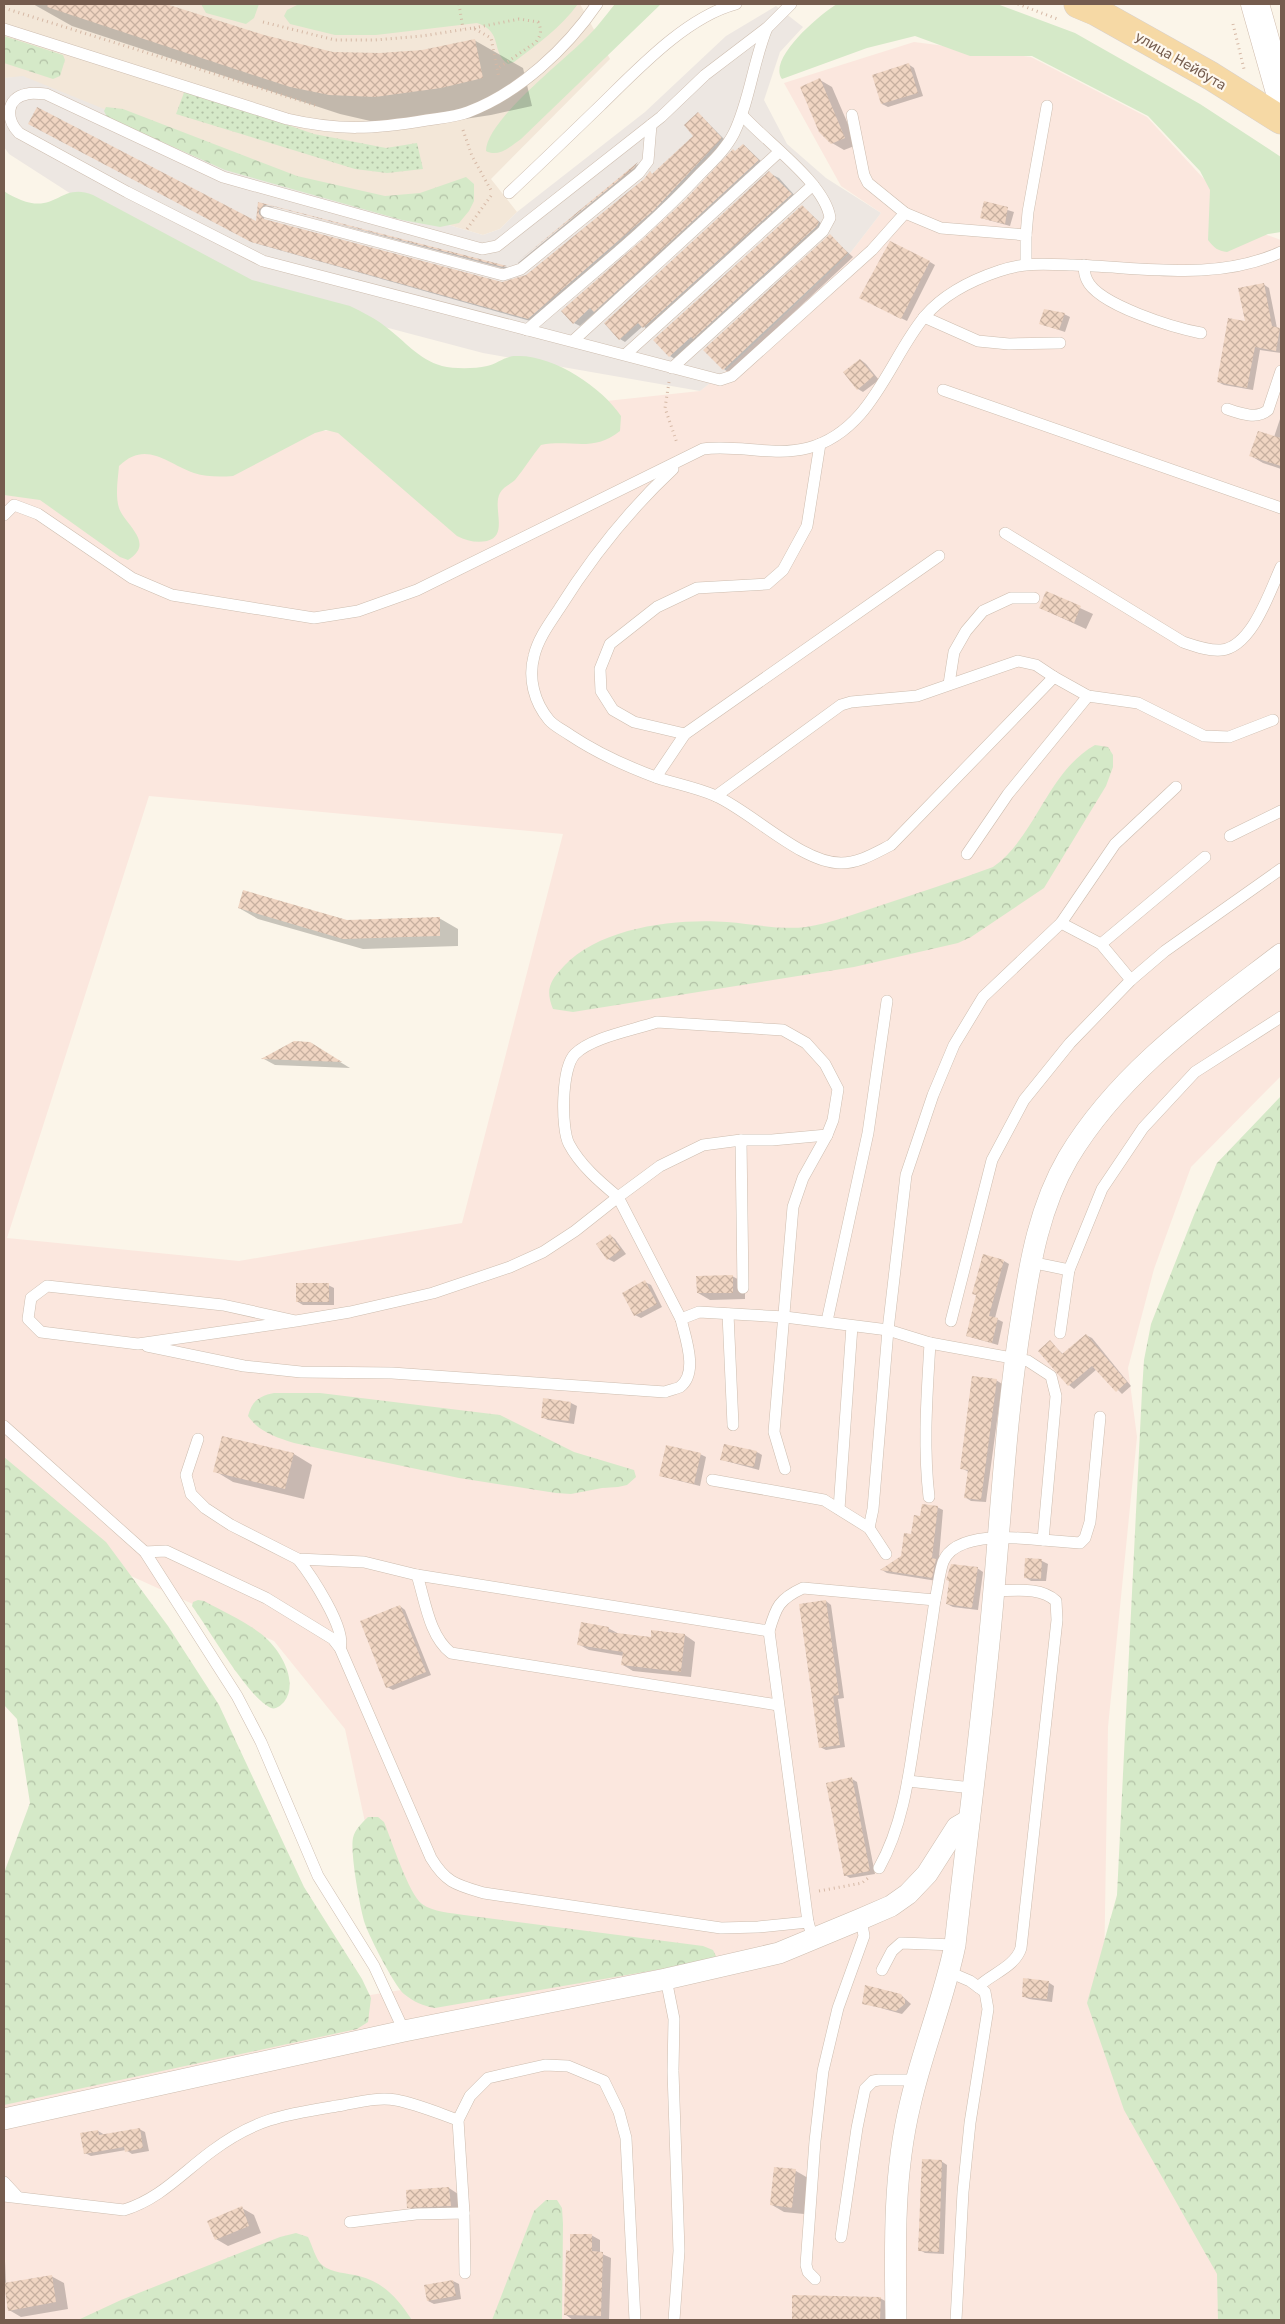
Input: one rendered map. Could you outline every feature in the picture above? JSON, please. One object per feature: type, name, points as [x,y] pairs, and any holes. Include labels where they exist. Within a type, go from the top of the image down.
[{"type":"main road","name":"улица Нейбута","points":[[1078,4],[1097,12],[1202,71],[1281,120]]},
{"type":"street","points":[[1255,4],[1281,96]]},
{"type":"street","points":[[896,2320],[895,2229],[903,2146],[910,2104],[949,1972],[955,1945],[994,1591],[1015,1357],[1030,1262],[1044,1209],[1067,1160],[1108,1101],[1140,1067],[1281,954]]},
{"type":"street","points":[[4,2119],[404,2031],[779,1953],[811,1931],[861,1919],[891,1906],[908,1894],[927,1874],[957,1827],[969,1820]]},
{"type":"lane","points":[[4,29],[287,119],[322,127],[363,129],[458,115],[497,98],[559,52],[598,4]]},
{"type":"lane","points":[[509,193],[662,47],[706,15],[736,4]]},
{"type":"lane","points":[[791,4],[768,27],[731,53],[651,125],[497,246],[482,248],[222,177],[46,94],[28,93],[17,97],[7,104],[11,125],[19,133],[127,192],[263,261],[528,330],[574,340],[720,380],[732,376],[872,250],[905,213]]},
{"type":"lane","points":[[528,330],[677,199],[723,150],[742,115],[756,58],[768,27]]},
{"type":"lane","points":[[1026,263],[1028,212],[1046,106]]},
{"type":"lane","points":[[672,368],[823,231],[830,218],[828,210],[813,185],[742,115]]},
{"type":"lane","points":[[852,115],[864,176],[868,184],[905,213],[941,228],[1026,235]]},
{"type":"lane","points":[[266,212],[503,275],[521,269],[638,173],[648,161],[651,125]]},
{"type":"lane","points":[[574,340],[779,152]]},
{"type":"lane","points":[[626,354],[813,185]]},
{"type":"lane","points":[[4,515],[14,505],[38,514],[132,578],[172,595],[314,618],[358,611],[417,590],[703,449],[718,447],[791,451],[820,444],[843,430],[874,398],[924,317],[935,305],[968,284],[1000,270],[1026,263],[1190,271],[1223,270],[1259,262],[1281,252]]},
{"type":"lane","points":[[1084,265],[1089,283],[1096,291],[1120,305],[1134,313],[1170,327],[1201,333]]},
{"type":"lane","points":[[924,317],[961,335],[986,342],[1060,343]]},
{"type":"lane","points":[[1227,408],[1257,416],[1263,415],[1268,410],[1281,371]]},
{"type":"lane","points":[[943,390],[1281,508]]},
{"type":"lane","points":[[685,734],[634,722],[613,710],[601,691],[600,669],[610,644],[657,607],[697,588],[767,584],[783,570],[807,526],[820,444]]},
{"type":"lane","points":[[682,461],[647,493],[576,582],[545,631],[534,655],[532,674],[534,695],[549,720],[588,748],[656,777],[716,796],[809,854],[827,862],[859,861],[891,845],[1054,676]]},
{"type":"lane","points":[[1005,533],[1183,642],[1203,649],[1223,650],[1242,641],[1252,628],[1281,567]]},
{"type":"lane","points":[[656,777],[685,734],[939,556]]},
{"type":"lane","points":[[949,684],[954,652],[966,631],[983,611],[1011,598],[1034,598]]},
{"type":"lane","points":[[716,796],[841,706],[851,702],[916,696],[1018,661],[1036,665],[1088,696],[1138,703],[1204,736],[1229,737],[1273,720]]},
{"type":"lane","points":[[967,854],[1008,794],[1088,696]]},
{"type":"lane","points":[[869,1528],[874,1509],[888,1330],[906,1175],[933,1096],[954,1045],[983,997],[1061,923],[1115,844],[1176,787]]},
{"type":"lane","points":[[1230,836],[1281,811]]},
{"type":"lane","points":[[1101,944],[1205,858]]},
{"type":"lane","points":[[951,1321],[992,1160],[1024,1100],[1070,1043],[1131,980],[1165,951],[1281,870]]},
{"type":"lane","points":[[1061,923],[1101,944],[1131,980]]},
{"type":"lane","points":[[828,1322],[868,1133],[887,1001]]},
{"type":"lane","points":[[1060,1333],[1069,1270],[1102,1189],[1143,1128],[1195,1072],[1281,1016]]},
{"type":"lane","points":[[296,1321],[223,1305],[47,1286],[31,1298],[28,1320],[41,1332],[138,1344],[244,1366],[301,1372],[392,1373],[665,1392],[680,1387],[689,1372],[689,1359],[681,1319],[618,1197],[590,1172],[568,1143],[563,1092],[566,1073],[574,1055],[598,1041],[657,1022],[783,1030],[806,1043],[825,1064],[838,1089],[833,1120],[827,1135],[803,1178],[793,1207],[774,1432],[786,1469]]},
{"type":"lane","points":[[138,1344],[350,1312],[433,1293],[510,1267],[543,1252],[574,1232],[660,1166],[703,1145],[741,1140],[772,1140],[827,1135]]},
{"type":"lane","points":[[741,1140],[743,1288]]},
{"type":"lane","points":[[1030,1262],[1069,1270]]},
{"type":"lane","points":[[681,1319],[699,1312],[785,1317],[828,1322],[888,1330],[930,1343],[1015,1357],[1028,1361],[1051,1376],[1056,1396],[1043,1540]]},
{"type":"lane","points":[[728,1314],[733,1425]]},
{"type":"lane","points":[[839,1509],[852,1326]]},
{"type":"lane","points":[[929,1496],[925,1460],[925,1415],[930,1343]]},
{"type":"lane","points":[[879,1868],[888,1853],[908,1781],[935,1600],[944,1561],[958,1546],[980,1540],[998,1538],[1080,1543],[1085,1538],[1090,1522],[1100,1417]]},
{"type":"lane","points":[[4,1426],[145,1552],[236,1696],[261,1742],[318,1876],[374,1966],[404,2031]]},
{"type":"lane","points":[[198,1439],[186,1475],[191,1494],[205,1508],[231,1525],[298,1559],[364,1562],[417,1574],[768,1631]]},
{"type":"lane","points":[[712,1480],[824,1500],[869,1528],[886,1554]]},
{"type":"lane","points":[[145,1552],[166,1551],[266,1598],[333,1639],[340,1648],[431,1858],[440,1874],[448,1880],[484,1893],[721,1928],[758,1927],[811,1931],[768,1631],[775,1609],[787,1595],[803,1588],[935,1600]]},
{"type":"lane","points":[[298,1559],[318,1584],[340,1632],[342,1643],[340,1648]]},
{"type":"lane","points":[[417,1574],[436,1636],[444,1648],[451,1654],[778,1705]]},
{"type":"lane","points":[[978,1987],[1012,1962],[1019,1955],[1021,1948],[1057,1620],[1056,1601],[1049,1594],[994,1591]]},
{"type":"lane","points":[[908,1781],[972,1788]]},
{"type":"lane","points":[[815,2279],[808,2272],[806,2265],[823,2071],[838,2008],[864,1936],[861,1919]]},
{"type":"lane","points":[[882,1970],[892,1951],[902,1943],[955,1945]]},
{"type":"lane","points":[[949,1972],[970,1981],[985,1992],[988,2009],[962,2192],[956,2320]]},
{"type":"lane","points":[[666,1978],[674,2020],[673,2071],[679,2251],[674,2320]]},
{"type":"lane","points":[[465,2273],[464,2213],[458,2120],[470,2096],[488,2078],[545,2065],[568,2066],[604,2081],[619,2112],[626,2138],[635,2320]]},
{"type":"lane","points":[[841,2237],[857,2128],[865,2089],[873,2081],[917,2080]]},
{"type":"lane","points":[[4,2196],[17,2196],[124,2210],[142,2204],[179,2180],[211,2152],[251,2126],[275,2117],[369,2100],[396,2100],[458,2120]]},
{"type":"lane","points":[[4,2182],[17,2196]]},
{"type":"lane","points":[[350,2222],[416,2214],[464,2213]]},
{"type":"path","points":[[460,4],[463,29]]},
{"type":"path","points":[[4,8],[291,100],[326,109]]},
{"type":"path","points":[[263,22],[334,40],[375,40],[422,36],[519,19],[529,19],[538,22],[541,28],[540,36],[536,42],[497,69]]},
{"type":"path","points":[[1233,22],[1252,102]]},
{"type":"path","points":[[473,28],[491,38],[500,80]]},
{"type":"path","points":[[494,83],[507,74]]},
{"type":"path","points":[[458,115],[472,156],[496,197]]},
{"type":"path","points":[[458,242],[493,193]]},
{"type":"path","points":[[672,368],[665,408],[682,461]]},
{"type":"path","points":[[833,1888],[862,1883]]},
{"type":"shaded area","points":[[4,4],[580,4],[610,59],[491,179],[517,212],[500,229],[483,235],[239,164],[23,77],[4,78]]},
{"type":"shaded area","points":[[776,6],[803,27],[780,52],[764,100],[787,144],[826,178],[881,213],[851,252],[723,373],[700,391],[483,353],[271,297],[93,208],[9,154],[4,147],[4,78],[23,76],[239,164],[483,235],[500,229],[517,212],[645,112],[726,36]]},
{"type":"shaded area","points":[[914,42],[1031,57],[1147,117],[1250,229],[1281,240],[1281,1076],[1191,1167],[1154,1269],[1128,1368],[1137,1437],[1108,1727],[1104,1976],[1236,2320],[4,2320],[4,2055],[401,1990],[345,1729],[274,1641],[109,1566],[4,1471],[4,363],[325,431],[700,391],[723,373],[851,252],[881,213],[841,186],[784,83]],"holes":[[[149,796],[563,834],[462,1223],[239,1261],[7,1238]]]},
{"type":"green space","points":[[201,4],[259,4],[254,18],[246,24],[206,13]]},
{"type":"green space","points":[[299,4],[578,4],[564,21],[548,35],[514,62],[508,64],[499,53],[491,31],[477,23],[376,35],[335,35],[290,24],[284,16],[287,10]]},
{"type":"green space","points":[[615,4],[661,4],[521,139],[500,152],[491,153],[486,151],[489,139],[511,108],[597,27]]},
{"type":"green space","points":[[837,4],[997,4],[1075,33],[1200,104],[1281,157],[1281,232],[1268,234],[1227,252],[1216,249],[1208,240],[1210,190],[1200,171],[1148,116],[1032,56],[970,56],[915,36],[867,48],[782,79],[779,70],[788,49],[808,27]]},
{"type":"green space","points":[[4,36],[63,55],[65,60],[60,76],[53,79],[4,63]]},
{"type":"green space","points":[[185,90],[314,134],[386,148],[417,143],[423,169],[387,173],[355,169],[176,114]]},
{"type":"green space","points":[[106,107],[123,109],[297,176],[385,196],[420,193],[466,177],[474,184],[474,201],[469,211],[459,223],[440,227],[402,220],[225,170],[107,117],[104,111]]},
{"type":"green space","points":[[4,191],[21,200],[33,203],[51,201],[73,192],[93,195],[252,280],[350,306],[382,324],[426,359],[442,366],[458,368],[482,367],[508,357],[516,356],[545,360],[575,374],[602,394],[621,416],[620,431],[610,438],[591,444],[541,445],[515,480],[500,493],[498,499],[499,527],[494,538],[479,542],[457,536],[338,433],[326,430],[315,433],[233,476],[213,476],[194,473],[156,456],[138,455],[129,458],[119,466],[117,492],[119,508],[136,534],[139,547],[136,554],[128,560],[120,557],[40,500],[4,495]]},
{"type":"green space","points":[[1095,745],[1108,747],[1113,755],[1113,767],[1106,786],[1044,888],[971,937],[958,943],[854,967],[573,1012],[553,1009],[549,991],[552,981],[559,971],[579,953],[598,942],[618,934],[663,924],[707,921],[786,928],[806,927],[852,915],[993,867],[1008,854],[1020,839],[1065,771]]},
{"type":"green space","points":[[1281,1096],[1281,2320],[1218,2320],[1217,2274],[1124,2110],[1087,2003],[1117,1895],[1142,1391],[1144,1360],[1151,1324],[1194,1215],[1217,1163]]},
{"type":"green space","points":[[274,1393],[320,1393],[500,1415],[574,1452],[634,1470],[636,1477],[627,1485],[618,1487],[571,1494],[556,1493],[459,1478],[294,1443],[263,1430],[252,1422],[248,1416],[257,1400]]},
{"type":"green space","points":[[4,1457],[106,1542],[168,1626],[219,1705],[304,1887],[362,1979],[371,1998],[368,2022],[357,2029],[4,2105],[4,1873],[30,1803],[17,1719],[4,1705]]},
{"type":"green space","points":[[198,1600],[204,1601],[247,1624],[260,1633],[274,1647],[285,1665],[290,1684],[288,1694],[280,1706],[271,1708],[262,1702],[240,1677],[192,1606],[193,1602]]},
{"type":"green space","points":[[368,1817],[378,1817],[384,1822],[412,1890],[422,1904],[431,1909],[453,1914],[703,1946],[713,1950],[716,1956],[708,1961],[435,2008],[423,2005],[404,1994],[394,1981],[365,1924],[356,1881],[352,1845],[355,1832]]},
{"type":"green space","points":[[546,2200],[557,2200],[562,2208],[562,2320],[492,2320],[534,2211]]},
{"type":"green space","points":[[296,2233],[308,2237],[320,2263],[326,2268],[359,2276],[384,2287],[412,2320],[78,2320],[121,2300],[280,2237]]},
{"type":"building","points":[[48,4],[166,4],[264,35],[333,52],[380,53],[422,50],[475,39],[483,78],[441,88],[375,97],[329,95],[290,87],[47,7]]},
{"type":"building","points":[[909,63],[918,93],[881,104],[872,75]]},
{"type":"building","points":[[820,78],[845,138],[831,144],[819,132],[800,87]]},
{"type":"building","points":[[37,107],[256,221],[258,202],[507,266],[503,267],[268,205],[264,205],[259,210],[259,214],[264,219],[502,282],[526,275],[644,179],[650,171],[652,174],[693,136],[684,125],[698,112],[722,138],[654,210],[528,319],[251,242],[28,124]]},
{"type":"building","points":[[743,144],[759,160],[594,312],[590,308],[573,324],[561,311],[685,200],[733,149],[735,151]]},
{"type":"building","points":[[638,162],[634,168],[516,263]]},
{"type":"building","points":[[769,171],[792,194],[643,328],[638,323],[619,340],[604,323]]},
{"type":"building","points":[[984,201],[1008,207],[1005,224],[980,218]]},
{"type":"building","points":[[802,205],[819,222],[817,226],[693,339],[691,337],[669,357],[653,340]]},
{"type":"building","points":[[830,234],[848,253],[723,370],[703,350]]},
{"type":"building","points":[[890,241],[930,261],[901,319],[859,298]]},
{"type":"building","points":[[1264,283],[1272,326],[1280,328],[1276,351],[1255,347],[1247,388],[1217,382],[1228,318],[1245,321],[1238,288]]},
{"type":"building","points":[[1044,309],[1065,313],[1059,330],[1039,324]]},
{"type":"building","points":[[860,359],[874,376],[857,390],[843,372]]},
{"type":"building","points":[[1258,431],[1281,438],[1281,466],[1249,456]]},
{"type":"building","points":[[1046,591],[1081,606],[1074,623],[1039,608]]},
{"type":"building","points":[[243,890],[347,920],[440,917],[440,936],[343,939],[238,908]]},
{"type":"building","points":[[294,1041],[310,1042],[342,1062],[261,1059]]},
{"type":"building","points":[[610,1234],[621,1250],[607,1260],[596,1244]]},
{"type":"building","points":[[983,1254],[1004,1260],[989,1316],[998,1318],[992,1343],[966,1336],[976,1295],[972,1294]]},
{"type":"building","points":[[733,1275],[733,1293],[697,1293],[696,1276]]},
{"type":"building","points":[[645,1280],[657,1304],[634,1316],[622,1293]]},
{"type":"building","points":[[296,1283],[329,1283],[329,1302],[296,1302]]},
{"type":"building","points":[[1086,1334],[1127,1382],[1116,1392],[1092,1366],[1068,1386],[1038,1351],[1050,1340],[1062,1354]]},
{"type":"building","points":[[972,1376],[997,1379],[981,1500],[964,1498],[968,1470],[960,1469]]},
{"type":"building","points":[[543,1398],[571,1402],[569,1421],[541,1418]]},
{"type":"building","points":[[222,1436],[294,1453],[285,1489],[213,1472]]},
{"type":"building","points":[[724,1444],[757,1451],[754,1467],[720,1460]]},
{"type":"building","points":[[666,1445],[701,1453],[694,1484],[659,1476]]},
{"type":"building","points":[[922,1504],[938,1506],[932,1558],[936,1559],[932,1578],[880,1570],[901,1556],[904,1533],[911,1534],[914,1515],[920,1516]]},
{"type":"building","points":[[1025,1558],[1042,1559],[1041,1579],[1024,1578]]},
{"type":"building","points":[[951,1564],[978,1567],[972,1608],[946,1604],[949,1581],[946,1580]]},
{"type":"building","points":[[826,1600],[839,1695],[833,1696],[840,1745],[819,1748],[799,1604]]},
{"type":"building","points":[[400,1605],[426,1672],[386,1688],[360,1621]]},
{"type":"building","points":[[581,1622],[609,1627],[608,1632],[651,1637],[651,1630],[685,1634],[681,1672],[621,1665],[623,1652],[577,1645]]},
{"type":"building","points":[[852,1777],[870,1871],[844,1876],[826,1783]]},
{"type":"building","points":[[1023,1978],[1049,1981],[1047,1999],[1022,1997]]},
{"type":"building","points":[[865,1985],[901,1994],[905,2004],[896,2011],[862,2004]]},
{"type":"building","points":[[140,2128],[143,2148],[125,2152],[124,2147],[84,2154],[80,2133],[98,2130],[99,2135]]},
{"type":"building","points":[[922,2159],[942,2160],[939,2252],[918,2251]]},
{"type":"building","points":[[774,2167],[796,2169],[792,2208],[770,2205]]},
{"type":"building","points":[[449,2187],[451,2206],[407,2208],[406,2190]]},
{"type":"building","points":[[242,2206],[249,2226],[215,2240],[207,2221]]},
{"type":"building","points":[[570,2234],[592,2234],[592,2251],[603,2252],[601,2316],[564,2315],[566,2250],[570,2251]]},
{"type":"building","points":[[52,2275],[56,2302],[8,2311],[4,2283]]},
{"type":"building","points":[[453,2280],[456,2296],[427,2301],[424,2285]]},
{"type":"building","points":[[792,2295],[881,2297],[880,2320],[792,2320]]}]
